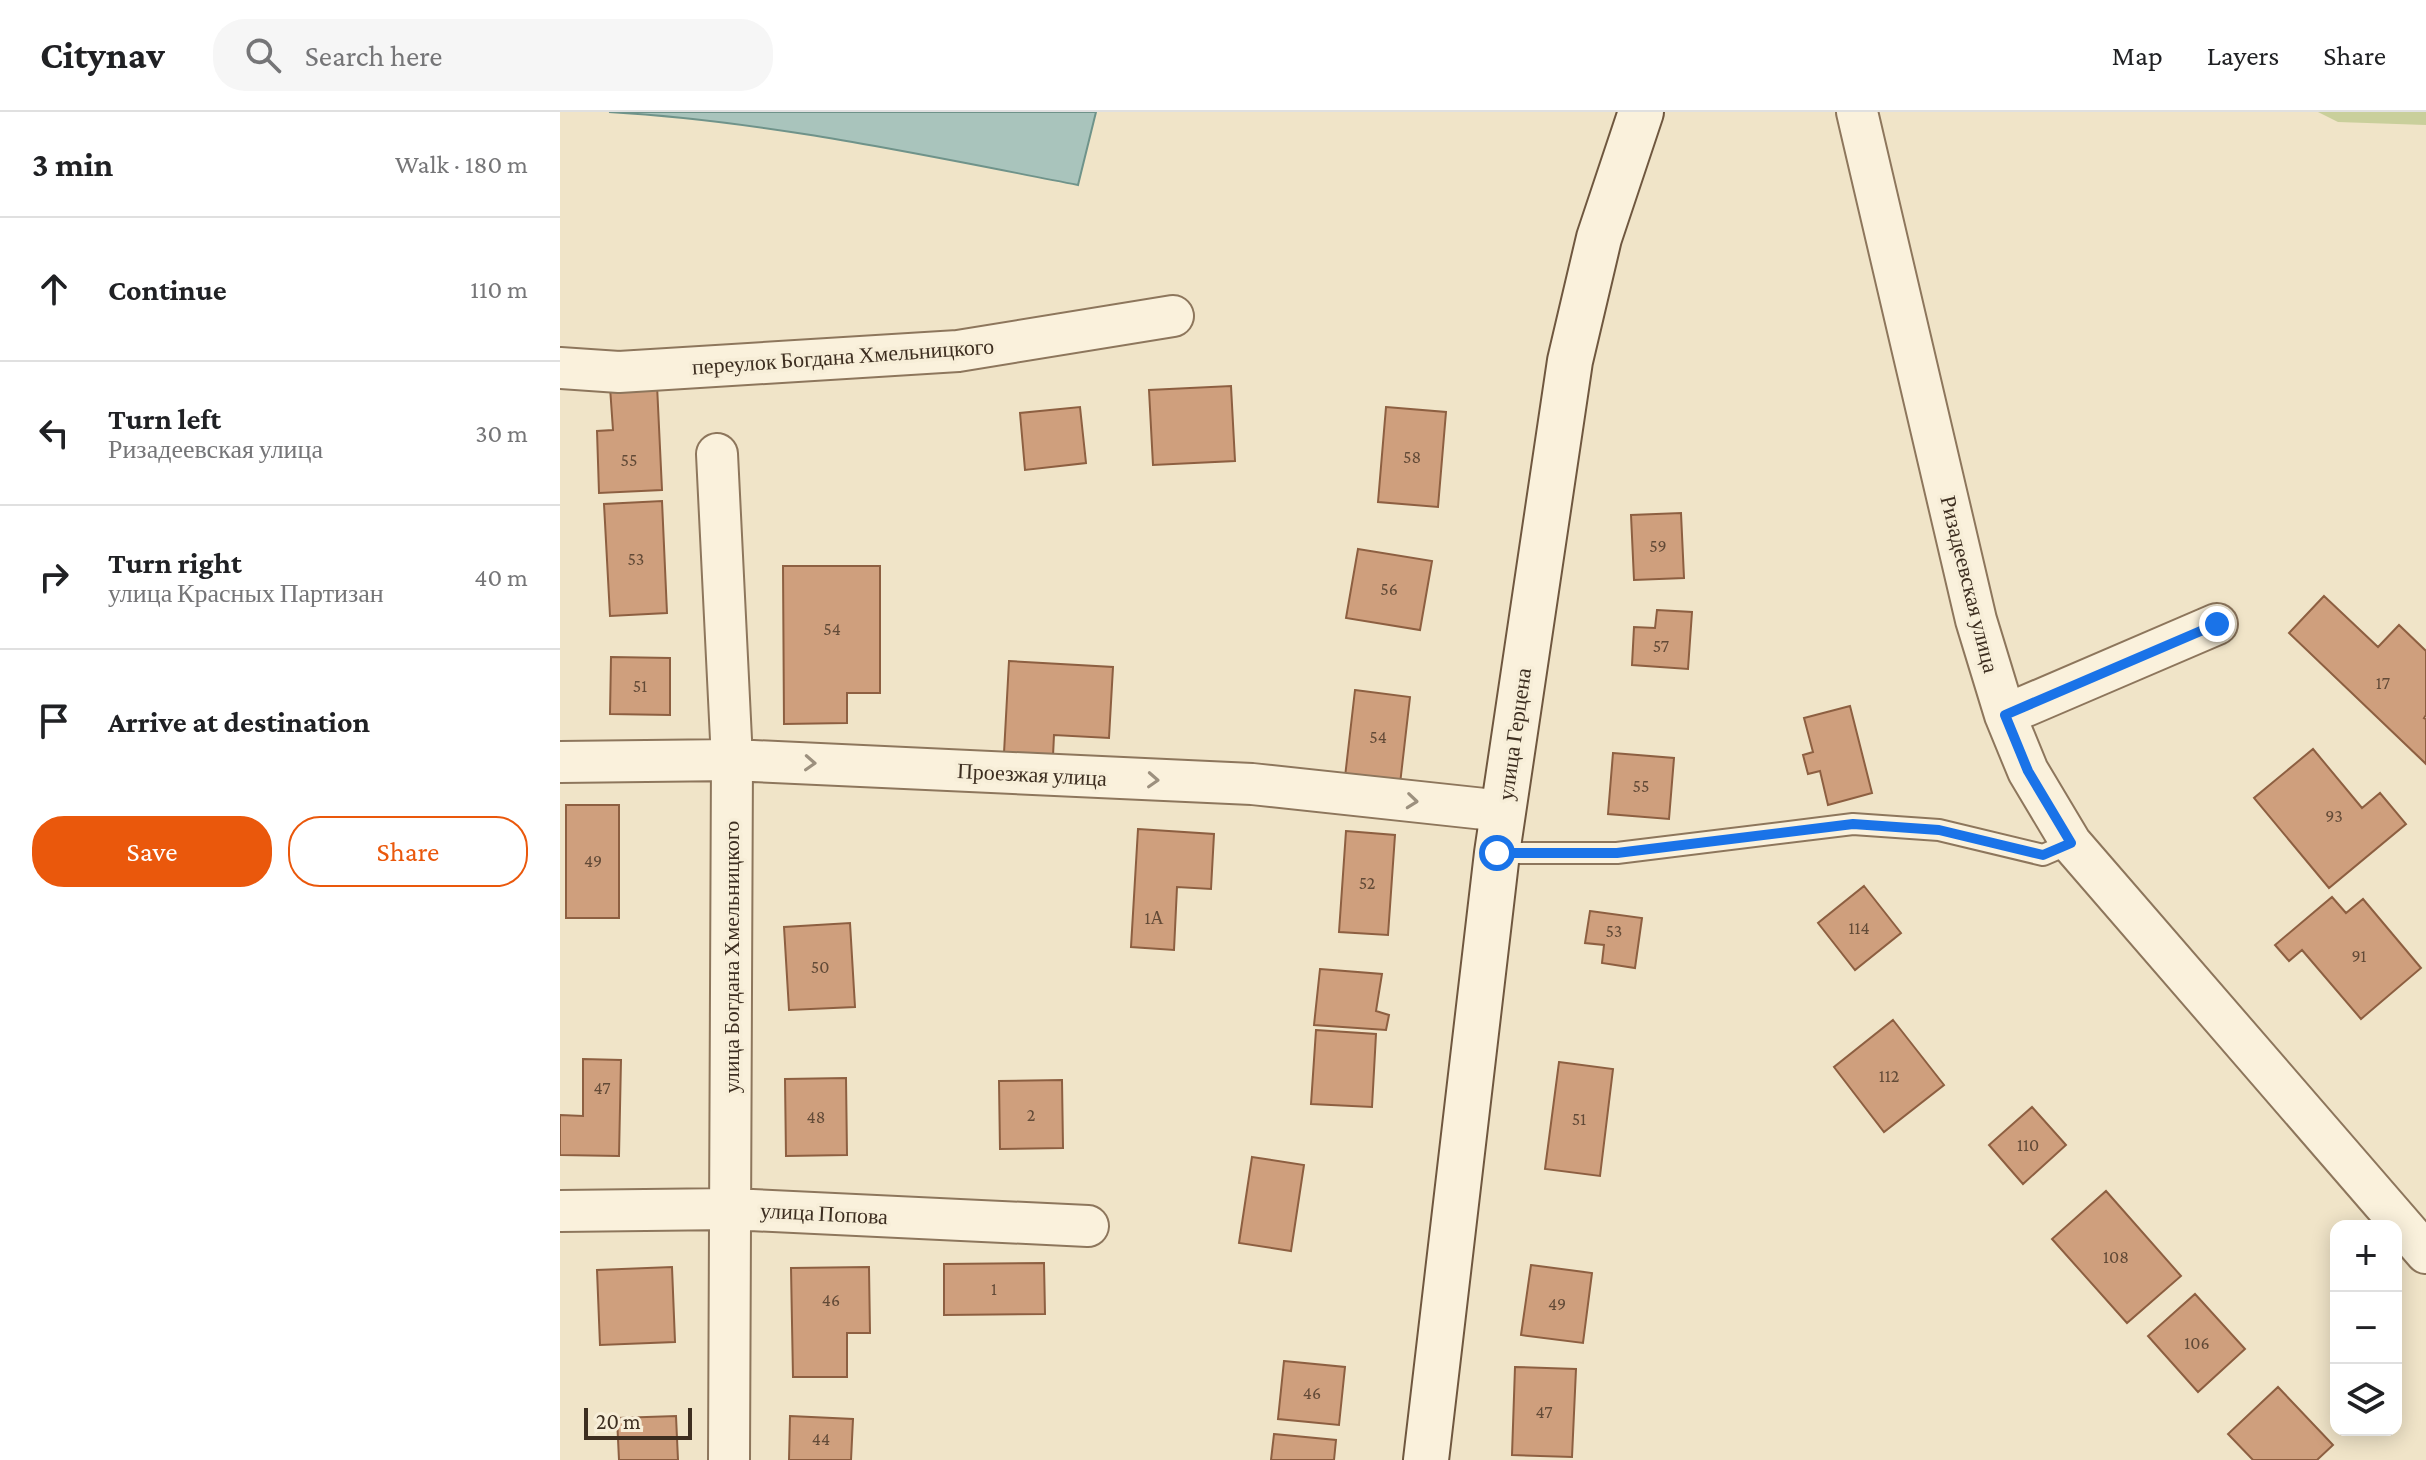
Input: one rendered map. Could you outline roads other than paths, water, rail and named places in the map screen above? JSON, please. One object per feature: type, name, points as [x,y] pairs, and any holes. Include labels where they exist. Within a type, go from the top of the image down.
[{"type":"street","name":"улица Герцена","points":[[1426,1460],[1497,853],[1570,361],[1599,238],[1641,112]]},
{"type":"street","name":"Ризадеевская улица","points":[[1857,112],[1976,620],[2005,715],[2028,771],[2071,843],[2426,1253]]},
{"type":"street","name":"переулок Богдана Хмельницкого","points":[[560,368],[619,372],[958,351],[1173,316]]},
{"type":"street","name":"улица Богдана Хмельницкого","points":[[717,454],[732,760],[729,1460]]},
{"type":"street","points":[[2005,715],[2217,624]]},
{"type":"street","name":"Проезжая улица","points":[[560,762],[732,760],[1252,784],[1503,811]]},
{"type":"street","name":"улица Попова","points":[[560,1211],[730,1209],[1088,1226]]},
{"type":"lane","points":[[1497,853],[1617,853],[1853,824],[1939,830],[2043,855],[2071,843]]},
{"type":"water","points":[[609,112],[1096,112],[1078,185],[786,131]]}]
